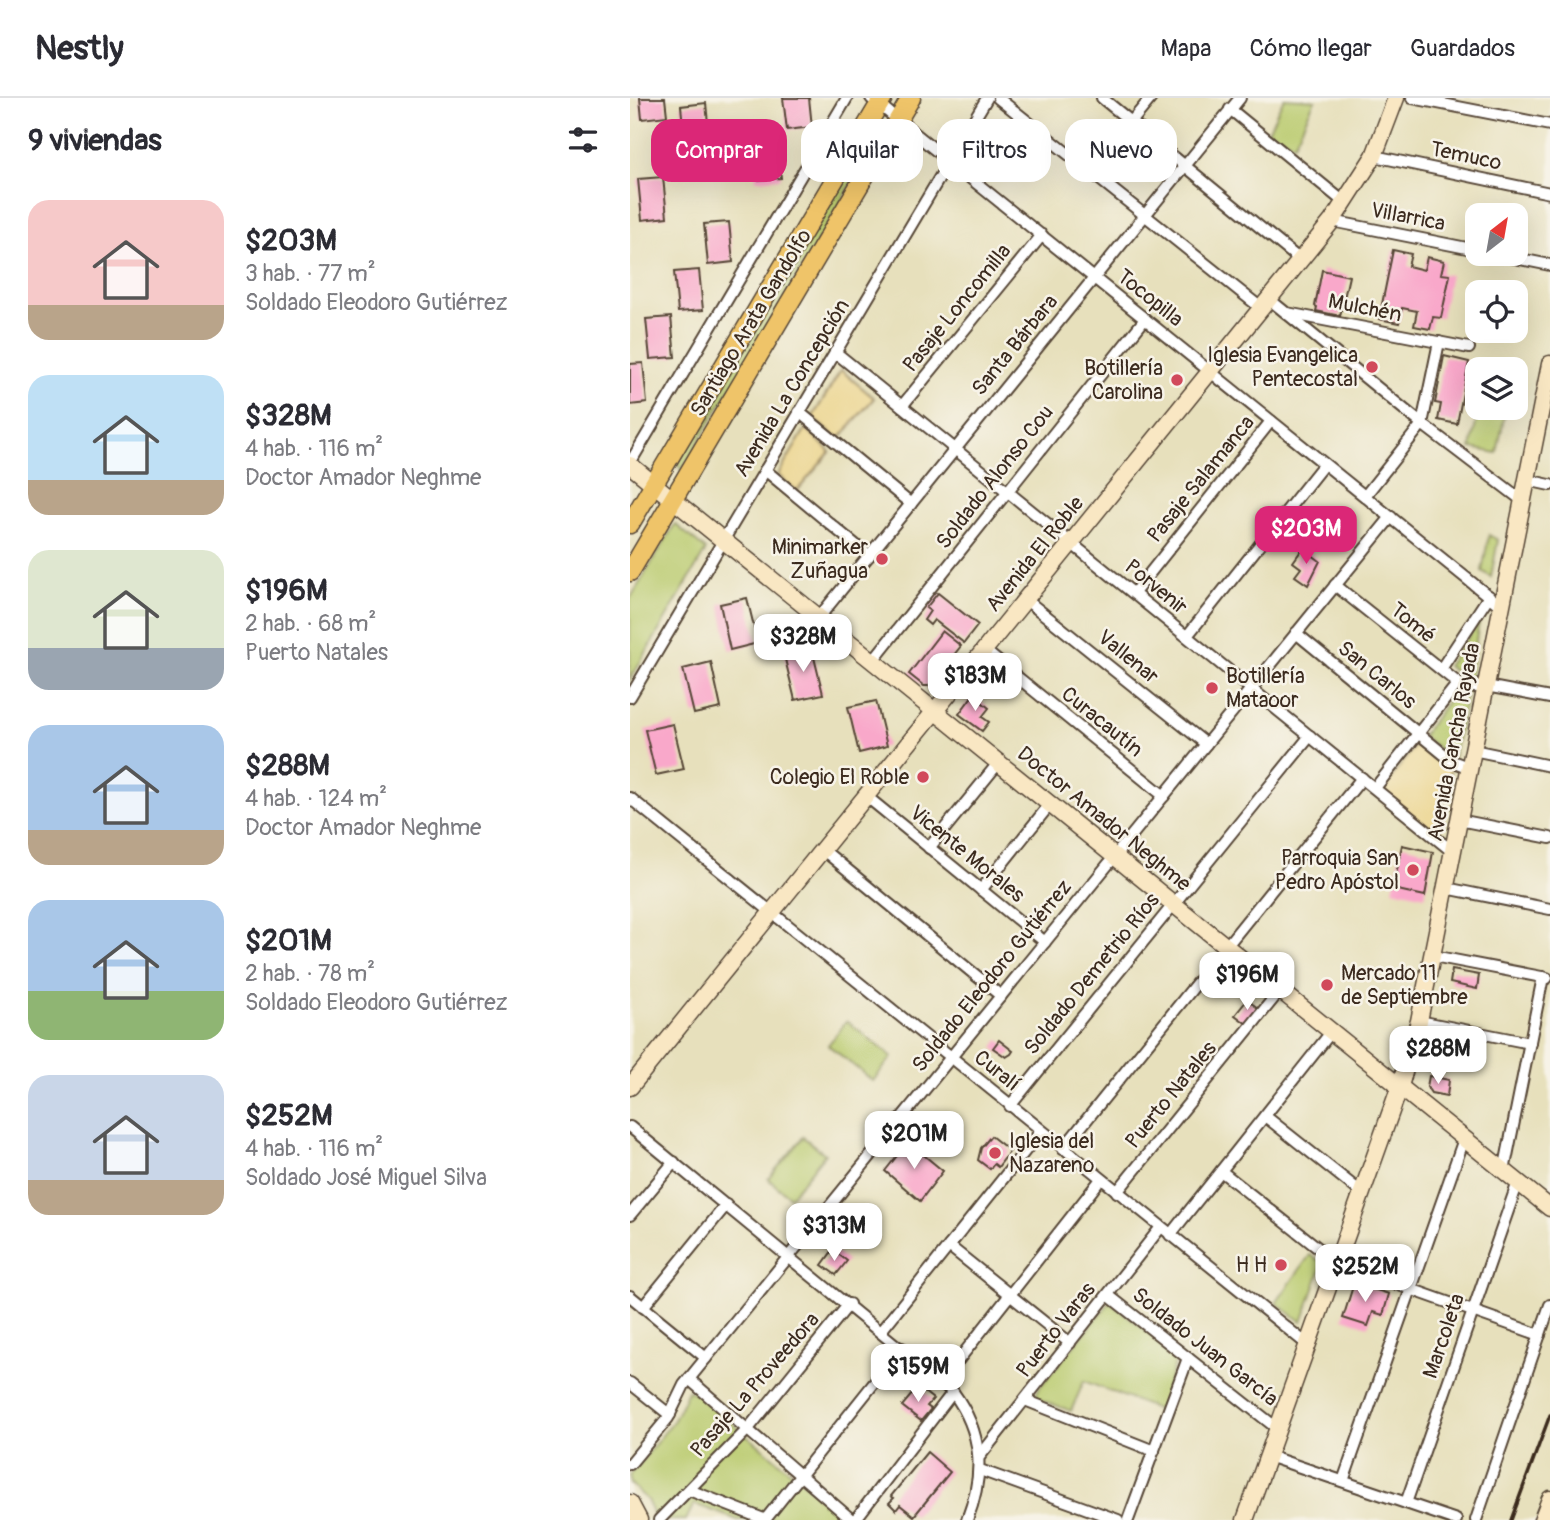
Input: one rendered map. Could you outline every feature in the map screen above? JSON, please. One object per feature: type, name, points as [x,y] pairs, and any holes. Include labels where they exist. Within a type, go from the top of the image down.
[{"type":"main road","name":"Santiago Arata Gandolfo","points":[[898,119],[911,98]]},
{"type":"main road","name":"Santiago Arata Gandolfo","points":[[630,524],[878,100]]},
{"type":"main road","name":"Santiago Arata Gandolfo","points":[[630,572],[861,182]]},
{"type":"street","name":"Santiago Arata Gandolfo","points":[[630,464],[847,98]]},
{"type":"street","name":"Avenida La Concepción","points":[[974,119],[987,98]]},
{"type":"street","points":[[998,98],[1145,215],[1265,303],[1284,313],[1523,501]]},
{"type":"street","points":[[1102,98],[1129,119]]},
{"type":"street","points":[[1134,119],[1151,98]]},
{"type":"street","name":"Santa Bárbara","points":[[821,616],[1240,98]]},
{"type":"street","name":"Avenida El Roble","points":[[630,1087],[1332,221],[1374,156],[1396,98]]},
{"type":"street","points":[[1412,98],[1550,125]]},
{"type":"street","name":"Tocopilla","points":[[878,100],[898,119]]},
{"type":"street","name":"Villarrica","points":[[1230,109],[1345,203]]},
{"type":"street","name":"Tocopilla","points":[[923,140],[937,151]]},
{"type":"street","name":"Temuco","points":[[1374,156],[1550,193]]},
{"type":"street","points":[[1177,158],[1300,260]]},
{"type":"street","name":"Avenida La Concepción","points":[[630,697],[937,181]]},
{"type":"street","name":"Tocopilla","points":[[975,182],[1502,607]]},
{"type":"street","name":"Villarrica","points":[[1332,221],[1465,248]]},
{"type":"street","name":"Pasaje Loncomilla","points":[[902,406],[1042,235]]},
{"type":"street","points":[[1528,261],[1550,265]]},
{"type":"street","name":"Mulchén","points":[[1284,313],[1469,348]]},
{"type":"street","name":"Soldado Alonso Cou","points":[[874,659],[1145,319]]},
{"type":"street","points":[[1365,496],[1422,424],[1438,342]]},
{"type":"street","name":"Porvenir","points":[[835,352],[1453,852]]},
{"type":"street","name":"Avenida Cancha Rayada","points":[[1248,1519],[1400,1086],[1419,1021],[1527,480],[1545,414],[1550,364]]},
{"type":"street","points":[[799,412],[911,504]]},
{"type":"street","name":"Pasaje Salamanca","points":[[1134,593],[1272,421]]},
{"type":"street","name":"Doctor Amador Neghme","points":[[630,464],[1550,1208]]},
{"type":"street","points":[[1187,636],[1324,464]]},
{"type":"street","points":[[765,470],[869,556]]},
{"type":"street","points":[[1527,480],[1550,485]]},
{"type":"street","name":"Soldado Eleodoro Gutiérrez","points":[[630,1464],[670,1415],[680,1390],[1391,517]]},
{"type":"street","name":"Tomé","points":[[1335,585],[1458,683]]},
{"type":"street","points":[[1441,669],[1489,596]]},
{"type":"street","name":"Vallenar","points":[[1026,599],[1206,744]]},
{"type":"street","name":"San Carlos","points":[[1296,634],[1452,761],[1470,768]]},
{"type":"street","name":"Curacautín","points":[[984,650],[1164,796]]},
{"type":"street","points":[[1375,788],[1458,683],[1464,688],[1486,685],[1550,698]]},
{"type":"street","name":"Soldado Demetrio Ríos","points":[[1010,1106],[1310,736]]},
{"type":"street","points":[[1473,750],[1550,765]]},
{"type":"street","points":[[929,848],[1000,761]]},
{"type":"street","points":[[1063,1149],[1362,778]]},
{"type":"street","name":"Vicente Morales","points":[[866,796],[1045,942]]},
{"type":"street","name":"Curalí","points":[[630,799],[1308,1345]]},
{"type":"street","points":[[981,890],[1051,803]]},
{"type":"street","points":[[1459,820],[1550,838]]},
{"type":"street","points":[[822,849],[1001,996]]},
{"type":"street","points":[[1446,888],[1550,909]]},
{"type":"street","points":[[1433,956],[1547,978],[1530,1043],[1504,1171]]},
{"type":"street","name":"Puerto Natales","points":[[1117,1192],[1281,989]]},
{"type":"street","points":[[1419,1021],[1530,1043]]},
{"type":"street","name":"Puerto Varas","points":[[980,1456],[1108,1295],[1221,1171],[1332,1031]]},
{"type":"street","points":[[1265,1116],[1362,1193]]},
{"type":"street","points":[[630,1127],[953,1392],[974,1428],[980,1456],[980,1470],[967,1520]]},
{"type":"street","points":[[881,1331],[1041,1131]]},
{"type":"street","points":[[1343,1481],[1464,1139]]},
{"type":"street","points":[[630,1215],[674,1162]]},
{"type":"street","points":[[1221,1171],[1337,1263],[1540,1335]]},
{"type":"street","points":[[942,1381],[1101,1179]]},
{"type":"street","name":"Marcoleta","points":[[1406,1503],[1518,1182]]},
{"type":"street","points":[[643,1307],[726,1205]]},
{"type":"street","points":[[949,1246],[1070,1343]]},
{"type":"street","name":"Soldado Juan García","points":[[1108,1295],[1278,1429]]},
{"type":"street","points":[[630,1296],[706,1358]]},
{"type":"street","name":"Pasaje La Proveedora","points":[[659,1520],[748,1429],[849,1304]]},
{"type":"street","points":[[1476,1520],[1550,1305]]},
{"type":"street","points":[[689,1490],[765,1520],[902,1348]]},
{"type":"street","points":[[1128,1520],[1188,1358]]},
{"type":"street","points":[[689,1379],[854,1520],[953,1392]]},
{"type":"street","points":[[630,1383],[670,1415]]},
{"type":"street","points":[[1025,1400],[1154,1451]]},
{"type":"street","points":[[1268,1456],[1456,1520]]},
{"type":"street","points":[[980,1470],[1118,1520]]},
{"type":"street","points":[[1542,1520],[1550,1499]]},
{"type":"street","points":[[630,1503],[639,1520]]},
{"type":"green space","points":[[1284,98],[1315,100],[1294,144],[1268,131]]},
{"type":"green space","points":[[843,182],[852,182],[682,470],[676,464]]},
{"type":"green space","points":[[1477,420],[1504,420],[1497,453],[1471,448]]},
{"type":"green space","points":[[675,524],[706,550],[630,680],[630,599]]},
{"type":"green space","points":[[1489,535],[1498,540],[1491,577],[1482,571]]},
{"type":"green space","points":[[1479,622],[1470,678],[1465,679],[1447,666]]},
{"type":"green space","points":[[1458,687],[1467,692],[1453,759],[1422,736]]},
{"type":"green space","points":[[847,1021],[892,1057],[873,1081],[828,1045]]},
{"type":"green space","points":[[803,1137],[825,1154],[790,1197],[768,1179]]},
{"type":"green space","points":[[1310,1255],[1323,1263],[1302,1322],[1276,1303]]},
{"type":"green space","points":[[1110,1302],[1177,1355],[1161,1411],[1084,1381],[1071,1411],[1035,1398],[1039,1388]]},
{"type":"green space","points":[[688,1391],[696,1393],[849,1520],[738,1520],[694,1504],[686,1520],[656,1520],[647,1500],[630,1483],[630,1476],[674,1420]]},
{"type":"sand","points":[[841,370],[874,398],[839,439],[812,418]]},
{"type":"sand","points":[[806,428],[830,452],[797,491],[778,475]]},
{"type":"sand","points":[[1416,744],[1451,768],[1437,836],[1382,791]]},
{"type":"building","points":[[640,98],[665,98],[667,116],[642,119]]},
{"type":"building","points":[[783,98],[809,98],[811,119],[801,119],[801,128],[787,130]]},
{"type":"building","points":[[706,103],[708,119],[682,119],[681,106]]},
{"type":"building","points":[[651,178],[651,182],[664,182],[667,217],[642,220],[638,179]]},
{"type":"building","points":[[729,222],[733,262],[708,265],[704,224]]},
{"type":"building","points":[[1393,250],[1411,254],[1408,266],[1424,270],[1427,257],[1444,261],[1441,274],[1450,275],[1441,318],[1433,317],[1430,329],[1414,326],[1417,311],[1402,308],[1399,323],[1379,319]]},
{"type":"building","points":[[699,270],[703,310],[678,312],[674,272]]},
{"type":"building","points":[[1322,270],[1349,276],[1340,316],[1316,311]]},
{"type":"building","points":[[671,317],[675,357],[650,359],[646,319]]},
{"type":"building","points":[[1444,356],[1465,361],[1465,383],[1457,424],[1438,420],[1441,404],[1435,403]]},
{"type":"building","points":[[643,363],[647,403],[630,405],[630,364]]},
{"type":"building","points":[[1303,548],[1320,561],[1308,585],[1295,576],[1301,568],[1293,562]]},
{"type":"building","points":[[938,593],[978,625],[964,643],[934,620],[930,625],[924,620],[930,611],[926,608]]},
{"type":"building","points":[[747,598],[758,643],[730,650],[720,604]]},
{"type":"building","points":[[942,631],[961,646],[929,686],[924,686],[909,674]]},
{"type":"building","points":[[812,649],[823,694],[795,700],[784,655]]},
{"type":"building","points":[[711,662],[721,708],[694,714],[683,669]]},
{"type":"building","points":[[973,695],[989,708],[982,717],[989,722],[982,731],[959,714]]},
{"type":"building","points":[[876,701],[887,746],[859,753],[848,707]]},
{"type":"building","points":[[673,724],[684,769],[656,775],[645,730]]},
{"type":"building","name":"Parroquia San Pedro Apóstol","points":[[1402,845],[1433,852],[1425,896],[1393,889]]},
{"type":"building","points":[[1452,970],[1479,975],[1477,989],[1450,983]]},
{"type":"building","points":[[1247,1000],[1258,1008],[1247,1024],[1235,1015]]},
{"type":"building","points":[[999,1040],[1013,1051],[1011,1054],[1006,1057],[993,1048]]},
{"type":"building","points":[[1429,1076],[1449,1080],[1447,1096],[1431,1093],[1427,1087]]},
{"type":"building","name":"Iglesia del Nazareno","points":[[991,1136],[1010,1151],[998,1167],[994,1164],[990,1169],[978,1160],[981,1148]]},
{"type":"building","points":[[908,1142],[943,1171],[920,1201],[885,1171]]},
{"type":"building","points":[[833,1250],[847,1261],[836,1275],[822,1265]]},
{"type":"building","points":[[1354,1283],[1389,1294],[1383,1315],[1373,1312],[1368,1326],[1343,1318]]},
{"type":"building","points":[[918,1387],[933,1399],[927,1406],[931,1409],[921,1421],[902,1406]]},
{"type":"building","points":[[927,1452],[950,1472],[914,1516],[900,1505],[896,1510],[889,1503],[894,1498],[891,1496]]},
{"type":"railway","points":[[1511,1520],[1550,1415]]},
{"type":"place","name":"Iglesia Evangelica Pentecostal","points":[[1372,367]]},
{"type":"place","name":"Botillería Carolina","points":[[1177,380]]},
{"type":"place","name":"Minimarker Zuñagua","points":[[882,559]]},
{"type":"place","name":"Botillería Mataoor","points":[[1212,688]]},
{"type":"place","name":"Colegio El Roble","points":[[923,777]]},
{"type":"place","name":"Parroquia San Pedro Apóstol","points":[[1413,870]]},
{"type":"place","name":"Mercado 11 de Septiembre","points":[[1327,985]]},
{"type":"place","name":"Iglesia del Nazareno","points":[[995,1153]]},
{"type":"place","name":"H H","points":[[1281,1265]]}]
